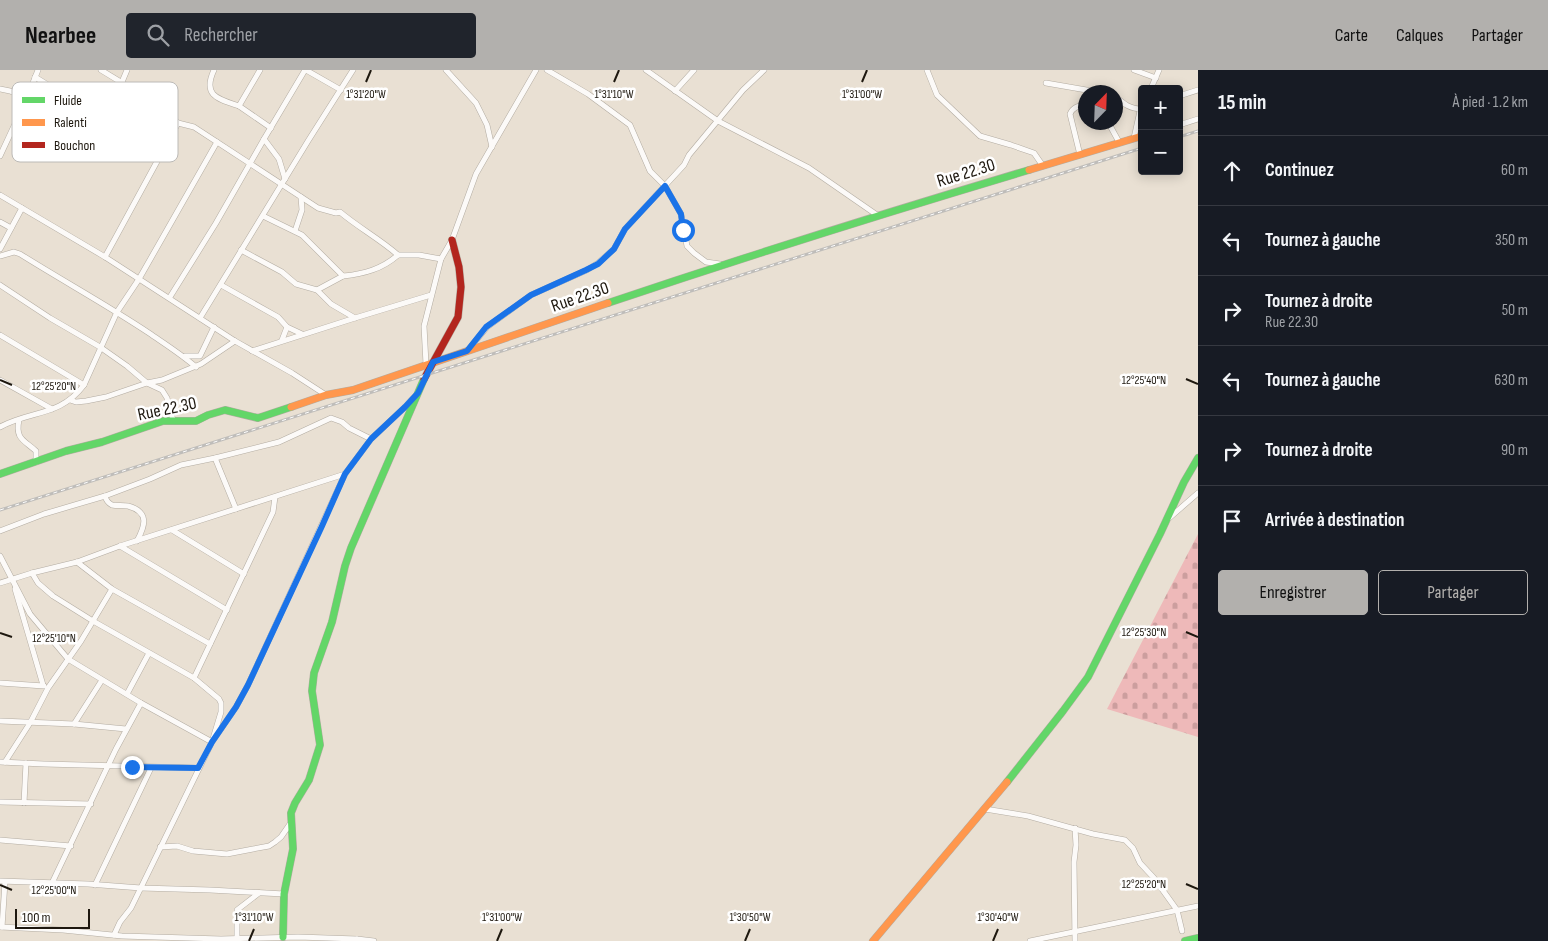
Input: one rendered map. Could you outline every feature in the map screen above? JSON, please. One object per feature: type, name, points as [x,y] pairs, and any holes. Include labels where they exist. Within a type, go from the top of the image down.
[{"type":"street","points":[[33,82],[38,70]]},
{"type":"street","points":[[101,70],[122,82],[127,70]]},
{"type":"street","points":[[214,70],[210,78],[210,90],[214,97],[239,106],[271,128]]},
{"type":"street","points":[[239,106],[260,70]]},
{"type":"street","points":[[170,297],[216,223],[305,70],[341,90]]},
{"type":"street","points":[[200,318],[353,70]]},
{"type":"street","points":[[446,70],[476,103],[487,125],[492,147]]},
{"type":"street","points":[[430,363],[424,326],[441,259],[452,240],[476,174],[536,70]]},
{"type":"street","points":[[547,70],[588,94],[630,125],[650,171],[665,186],[681,214],[687,246],[706,262],[721,264]]},
{"type":"street","points":[[646,70],[718,121],[809,168],[877,215]]},
{"type":"street","points":[[675,91],[694,70]]},
{"type":"street","points":[[467,351],[486,327],[531,295],[598,264],[614,249],[625,229],[684,165],[689,154],[743,90],[764,70]]},
{"type":"street","points":[[927,70],[937,94],[980,136],[1034,153],[1043,166]]},
{"type":"street","points":[[1134,70],[1156,78]]},
{"type":"street","points":[[1152,85],[1159,70]]},
{"type":"street","points":[[35,77],[43,82]]},
{"type":"street","points":[[1046,83],[1078,89]]},
{"type":"street","points":[[1183,95],[1198,90]]},
{"type":"street","points":[[1123,104],[1132,109],[1138,109]]},
{"type":"street","points":[[1078,107],[1072,110],[1070,114],[1080,155]]},
{"type":"street","points":[[1183,124],[1198,119]]},
{"type":"street","points":[[178,123],[194,127],[249,164],[284,181],[301,197],[318,208],[336,213],[340,212],[398,255]]},
{"type":"street","points":[[0,156],[12,130]]},
{"type":"street","points":[[1112,130],[1119,142]]},
{"type":"street","name":"Rue 22.30","points":[[0,474],[163,421],[196,421],[225,410],[258,418],[326,395],[353,390],[721,264],[1138,137]]},
{"type":"street","points":[[264,138],[279,158],[284,181]]},
{"type":"street","points":[[0,427],[62,406],[78,394],[84,385],[117,312],[139,279],[216,142]]},
{"type":"street","points":[[105,257],[157,162]]},
{"type":"street","points":[[0,196],[105,257],[170,297],[235,341],[292,373],[326,395]]},
{"type":"street","points":[[294,231],[302,210],[301,197]]},
{"type":"street","points":[[0,249],[22,208]]},
{"type":"street","points":[[263,216],[302,235],[343,276]]},
{"type":"street","points":[[0,222],[11,228]]},
{"type":"street","points":[[283,937],[284,894],[293,849],[290,824],[292,808],[309,780],[320,745],[312,691],[314,672],[332,622],[351,548],[430,363],[458,317],[461,286],[459,267],[452,240]]},
{"type":"street","points":[[241,250],[282,272],[296,284],[317,290],[331,304],[355,318]]},
{"type":"street","points":[[0,256],[14,252],[20,254],[117,312],[184,356],[196,367]]},
{"type":"street","points":[[317,290],[343,276],[375,270],[389,263],[398,255],[419,255],[441,259]]},
{"type":"street","points":[[0,285],[50,318],[100,347],[148,383],[162,390],[167,398],[173,420]]},
{"type":"street","points":[[221,285],[278,317],[287,327],[302,334]]},
{"type":"street","points":[[252,351],[302,334],[431,296]]},
{"type":"street","points":[[184,356],[200,356],[214,327]]},
{"type":"street","points":[[282,341],[287,327]]},
{"type":"street","points":[[0,335],[84,385]]},
{"type":"street","points":[[70,400],[76,402],[106,397],[162,380],[196,367],[235,341]]},
{"type":"street","points":[[0,380],[52,409]]},
{"type":"street","points":[[114,936],[120,922],[131,908],[141,888],[198,768],[248,685],[345,474],[371,439],[418,393]]},
{"type":"street","points":[[0,531],[44,514],[104,496],[181,465],[279,442],[331,418],[342,422],[349,428],[371,439]]},
{"type":"street","points":[[19,420],[19,433],[26,444],[36,451],[36,462]]},
{"type":"street","points":[[215,458],[236,509]]},
{"type":"street","points":[[873,941],[985,809],[1088,677],[1184,482],[1198,458]]},
{"type":"street","points":[[0,583],[77,562],[120,546],[345,474]]},
{"type":"street","points":[[1166,520],[1198,493]]},
{"type":"street","points":[[104,496],[107,502],[112,505],[131,507],[142,515],[145,523],[137,541]]},
{"type":"street","points":[[194,678],[273,512],[275,497]]},
{"type":"street","points":[[172,530],[244,574]]},
{"type":"street","points":[[120,546],[227,610]]},
{"type":"street","points":[[0,556],[30,614],[68,659],[141,703],[212,742]]},
{"type":"street","points":[[77,562],[112,589],[210,644]]},
{"type":"street","points":[[32,573],[38,582],[53,596],[93,621],[194,678],[219,700],[222,712],[212,742]]},
{"type":"street","points":[[13,579],[34,661],[45,687]]},
{"type":"street","points":[[3,762],[30,723],[45,687],[81,641],[112,589]]},
{"type":"street","points":[[127,694],[149,653]]},
{"type":"street","points":[[74,724],[102,680]]},
{"type":"street","points":[[0,683],[45,687]]},
{"type":"street","points":[[52,883],[126,729],[141,703]]},
{"type":"street","points":[[0,721],[74,724],[126,729]]},
{"type":"street","points":[[3,762],[198,768]]},
{"type":"street","points":[[24,803],[26,763]]},
{"type":"street","points":[[95,885],[151,768]]},
{"type":"street","points":[[0,802],[91,804]]},
{"type":"street","points":[[985,809],[1028,816],[1125,840],[1129,843],[1140,863],[1178,910],[1182,931]]},
{"type":"street","points":[[160,847],[177,846],[193,851],[227,854],[253,850],[275,842],[290,824]]},
{"type":"street","points":[[1075,828],[1075,941]]},
{"type":"street","points":[[0,840],[71,846]]},
{"type":"street","points":[[284,894],[2,882],[1,927],[62,930],[121,938],[254,939],[283,937],[374,941]]},
{"type":"street","points":[[237,939],[237,910],[259,892]]},
{"type":"street","points":[[1030,941],[1198,906]]},
{"type":"street","points":[[1185,941],[1198,938]]},
{"type":"green space","points":[[1198,534],[1198,737],[1107,709]]},
{"type":"railway","points":[[1183,136],[1198,131]]},
{"type":"railway","points":[[0,510],[1138,149]]},
{"type":"traffic: fast","points":[[608,303],[713,268],[1029,170]]},
{"type":"traffic: fast","points":[[283,937],[284,894],[293,849],[291,813],[309,780],[320,745],[312,691],[314,673],[332,622],[351,548],[424,379]]},
{"type":"traffic: fast","points":[[0,474],[163,421],[196,421],[225,410],[258,418],[291,407]]},
{"type":"traffic: fast","points":[[1007,782],[1088,677],[1184,482],[1198,458]]},
{"type":"traffic: fast","points":[[1185,941],[1198,938]]},
{"type":"traffic: slow","points":[[1029,170],[1138,137]]},
{"type":"traffic: slow","points":[[291,407],[326,395],[353,390],[608,303]]},
{"type":"traffic: slow","points":[[873,941],[1007,782]]},
{"type":"traffic: jam","points":[[424,379],[458,317],[461,287],[459,267],[452,240]]},
{"type":"route","points":[[132,767],[198,768],[248,685],[345,474],[371,439],[418,393],[433,362],[467,351],[486,327],[531,295],[598,264],[614,249],[625,229],[665,186],[681,214],[683,230]]}]
